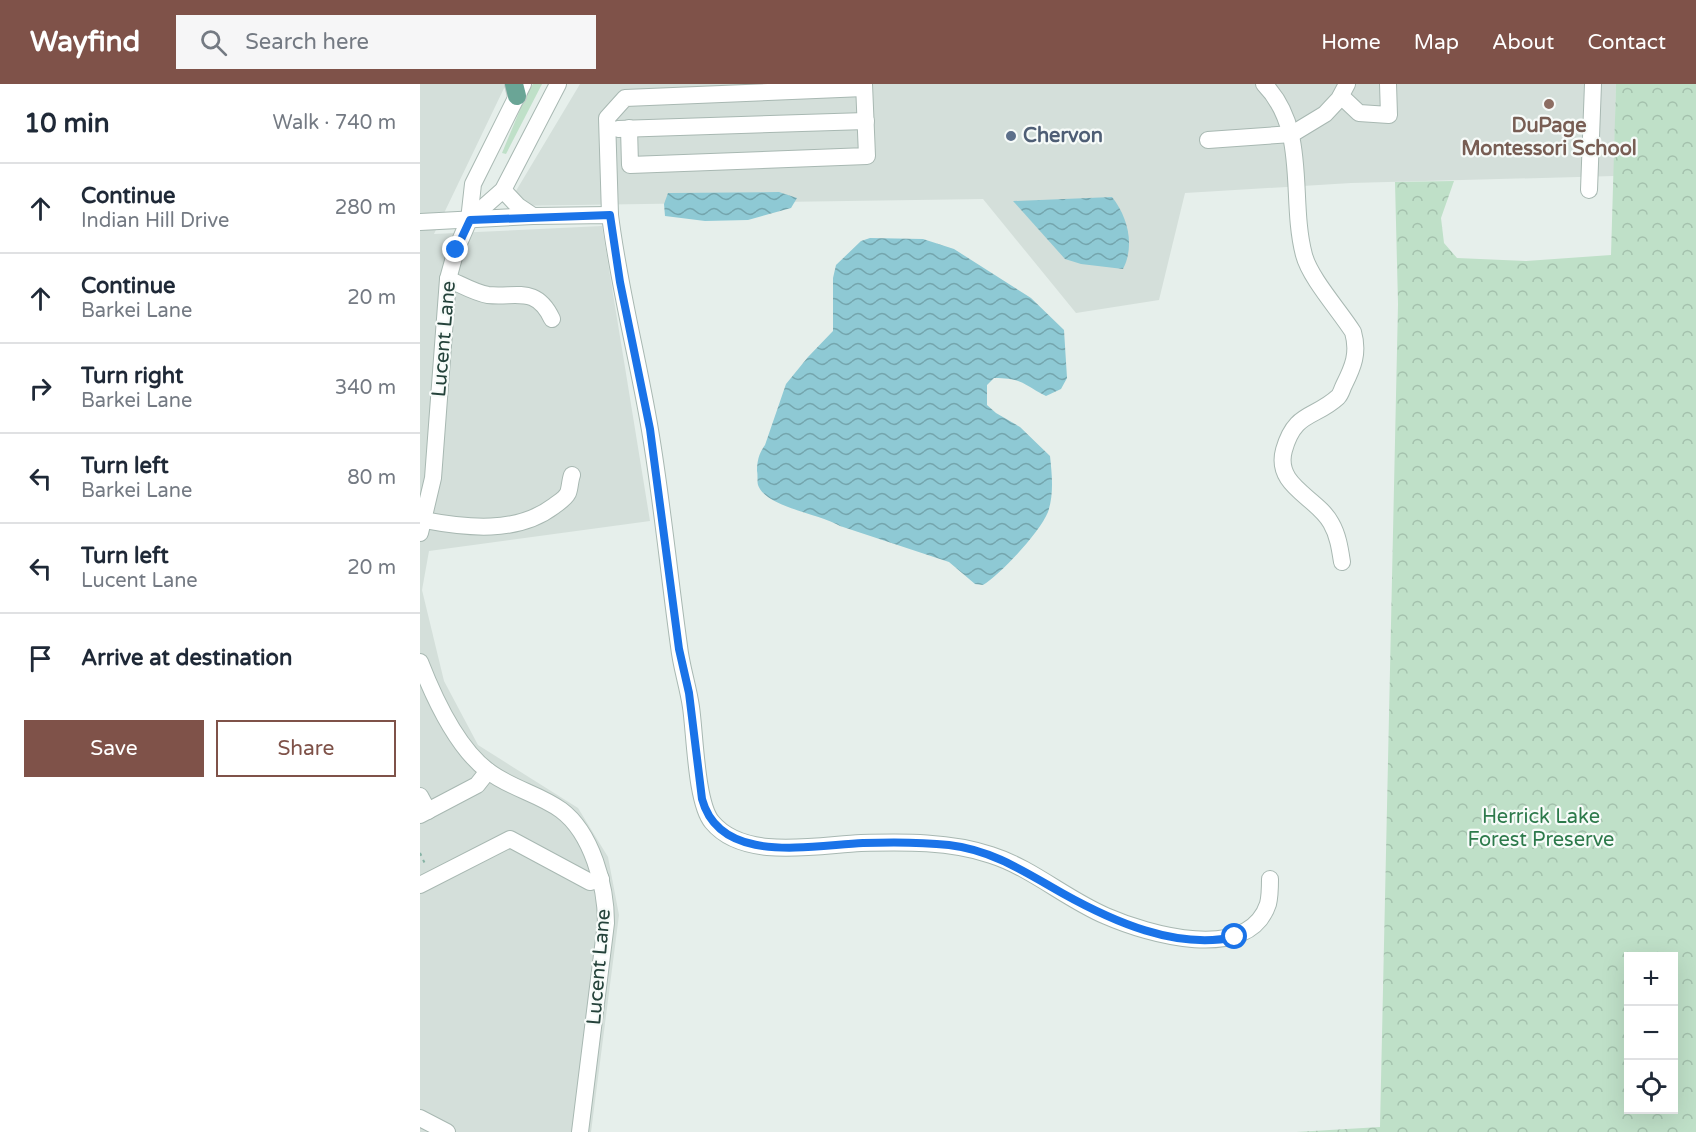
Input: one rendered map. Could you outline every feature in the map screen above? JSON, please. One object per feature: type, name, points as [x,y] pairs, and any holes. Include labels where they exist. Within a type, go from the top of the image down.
[{"type":"street","name":"Lucent Lane","points":[[470,220],[503,190],[558,84]]},
{"type":"street","points":[[1264,84],[1284,110],[1292,134],[1300,238],[1304,258],[1311,272],[1353,332],[1356,351],[1354,364],[1339,396],[1298,422],[1287,442],[1283,457],[1283,465],[1289,481],[1320,508],[1331,523],[1339,541],[1342,562]]},
{"type":"street","points":[[1208,140],[1292,134],[1325,114],[1344,90],[1359,112],[1389,115],[1388,84]]},
{"type":"street","points":[[1589,190],[1593,84]]},
{"type":"street","points":[[629,128],[630,165],[867,156],[864,86],[625,98],[607,118],[610,215],[620,282],[650,429],[679,649],[692,716],[702,799],[705,810],[714,825],[734,838],[780,848],[893,843],[959,847],[989,854],[1009,862],[1108,917],[1168,935],[1194,939],[1224,939],[1235,937],[1250,929],[1257,923],[1268,905],[1270,879]]},
{"type":"street","name":"Lucent Lane","points":[[422,526],[424,500],[433,478],[448,279],[456,250],[470,220],[473,184],[518,88]]},
{"type":"street","points":[[607,129],[866,121]]},
{"type":"street","points":[[503,190],[518,206],[533,216]]},
{"type":"street","points":[[420,222],[533,216],[610,215]]},
{"type":"street","points":[[448,279],[488,295],[526,294],[538,300],[548,310],[552,319]]},
{"type":"street","points":[[422,526],[489,526],[526,521],[546,512],[562,500],[568,492],[572,475]]},
{"type":"street","name":"Lucent Lane","points":[[420,662],[456,735],[470,754],[488,771],[564,813],[588,846],[601,879],[606,901],[606,923],[580,1132]]},
{"type":"street","points":[[422,807],[477,786],[488,771]]},
{"type":"street","points":[[420,885],[510,839],[590,882],[601,879]]},
{"type":"street","points":[[420,1118],[447,1132]]},
{"type":"path","points":[[420,853],[428,868]]},
{"type":"shaded area","points":[[420,84],[506,84],[434,234],[602,226],[650,521],[429,551],[422,590],[444,681],[478,745],[578,808],[608,857],[619,915],[591,1132],[420,1132]]},
{"type":"shaded area","points":[[580,84],[1616,84],[1614,176],[1351,183],[1185,193],[1159,300],[1076,313],[983,199],[507,206]]},
{"type":"green space","points":[[533,84],[542,84],[506,154],[502,153],[527,93]]},
{"type":"green space","name":"Herrick Lake Forest Preserve","points":[[1616,84],[1696,84],[1696,1132],[1296,1132],[1380,1127],[1398,304],[1395,182],[1454,181],[1441,218],[1444,243],[1457,258],[1526,261],[1611,255]]},
{"type":"water","points":[[779,192],[797,198],[791,208],[748,220],[705,221],[665,216],[664,204],[668,193]]},
{"type":"water","points":[[1112,197],[1122,213],[1128,232],[1129,251],[1123,269],[1081,264],[1065,259],[1013,201]]},
{"type":"water","points":[[870,238],[923,239],[954,249],[1031,298],[1064,330],[1067,378],[1061,389],[1046,396],[1022,382],[1011,379],[994,378],[987,385],[987,405],[1020,427],[1050,456],[1052,484],[1048,512],[1044,520],[1029,541],[991,580],[983,585],[975,584],[949,562],[782,504],[763,493],[758,485],[759,457],[786,384],[833,331],[833,278],[836,265],[861,241]]},
{"type":"place","name":"DuPage Montessori School","points":[[1549,104]]},
{"type":"place","name":"Chervon","points":[[1011,136]]},
{"type":"route","points":[[456,250],[470,220],[610,215],[620,282],[650,429],[679,649],[696,740],[702,799],[705,810],[714,825],[734,838],[767,847],[893,843],[959,847],[989,854],[1016,865],[1092,909],[1134,926],[1182,938],[1235,937]]}]
